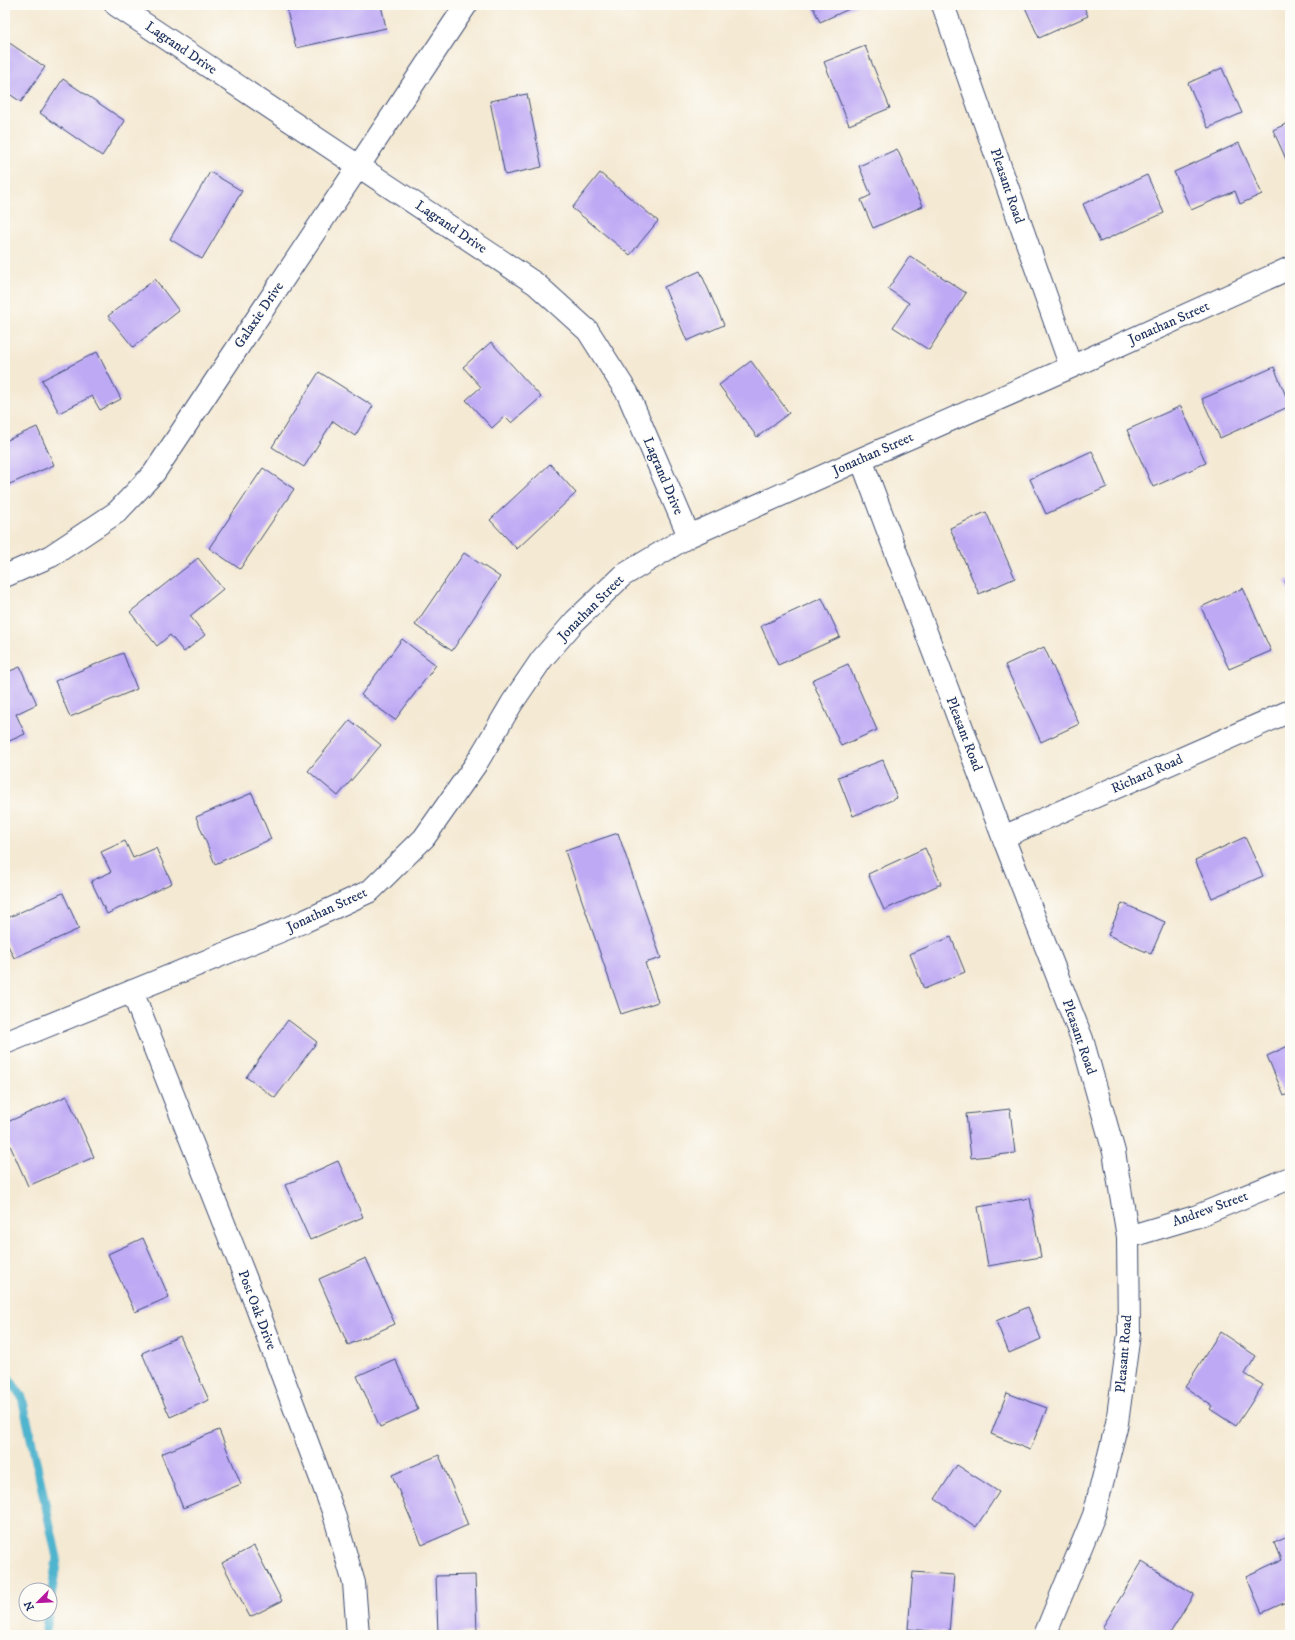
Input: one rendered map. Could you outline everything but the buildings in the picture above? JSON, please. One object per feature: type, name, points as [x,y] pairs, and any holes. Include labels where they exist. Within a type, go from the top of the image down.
[{"type":"street","name":"Lagrand Drive","points":[[116,5],[536,284],[588,331],[628,394],[688,536]]},
{"type":"street","name":"Galaxie Drive","points":[[5,576],[51,556],[117,512],[154,473],[466,5]]},
{"type":"street","name":"Pleasant Road","points":[[943,5],[1071,367]]},
{"type":"street","name":"Jonathan Street","points":[[5,1043],[305,921],[370,891],[424,838],[476,764],[512,703],[542,659],[575,621],[622,576],[688,536],[1071,367],[1290,268]]},
{"type":"street","name":"Pleasant Road","points":[[860,459],[1003,837],[1082,1039],[1114,1152],[1128,1237],[1129,1334],[1117,1423],[1094,1515],[1045,1635]]},
{"type":"street","name":"Richard Road","points":[[1003,837],[1290,711]]},
{"type":"street","name":"Post Oak Drive","points":[[132,991],[251,1292],[334,1512],[354,1582],[358,1635]]},
{"type":"street","name":"Andrew Street","points":[[1128,1237],[1195,1217],[1290,1178]]},
{"type":"waterway","points":[[5,1373],[22,1397],[57,1558],[53,1582]]},
{"type":"waterway","points":[[45,1635],[47,1622]]}]
